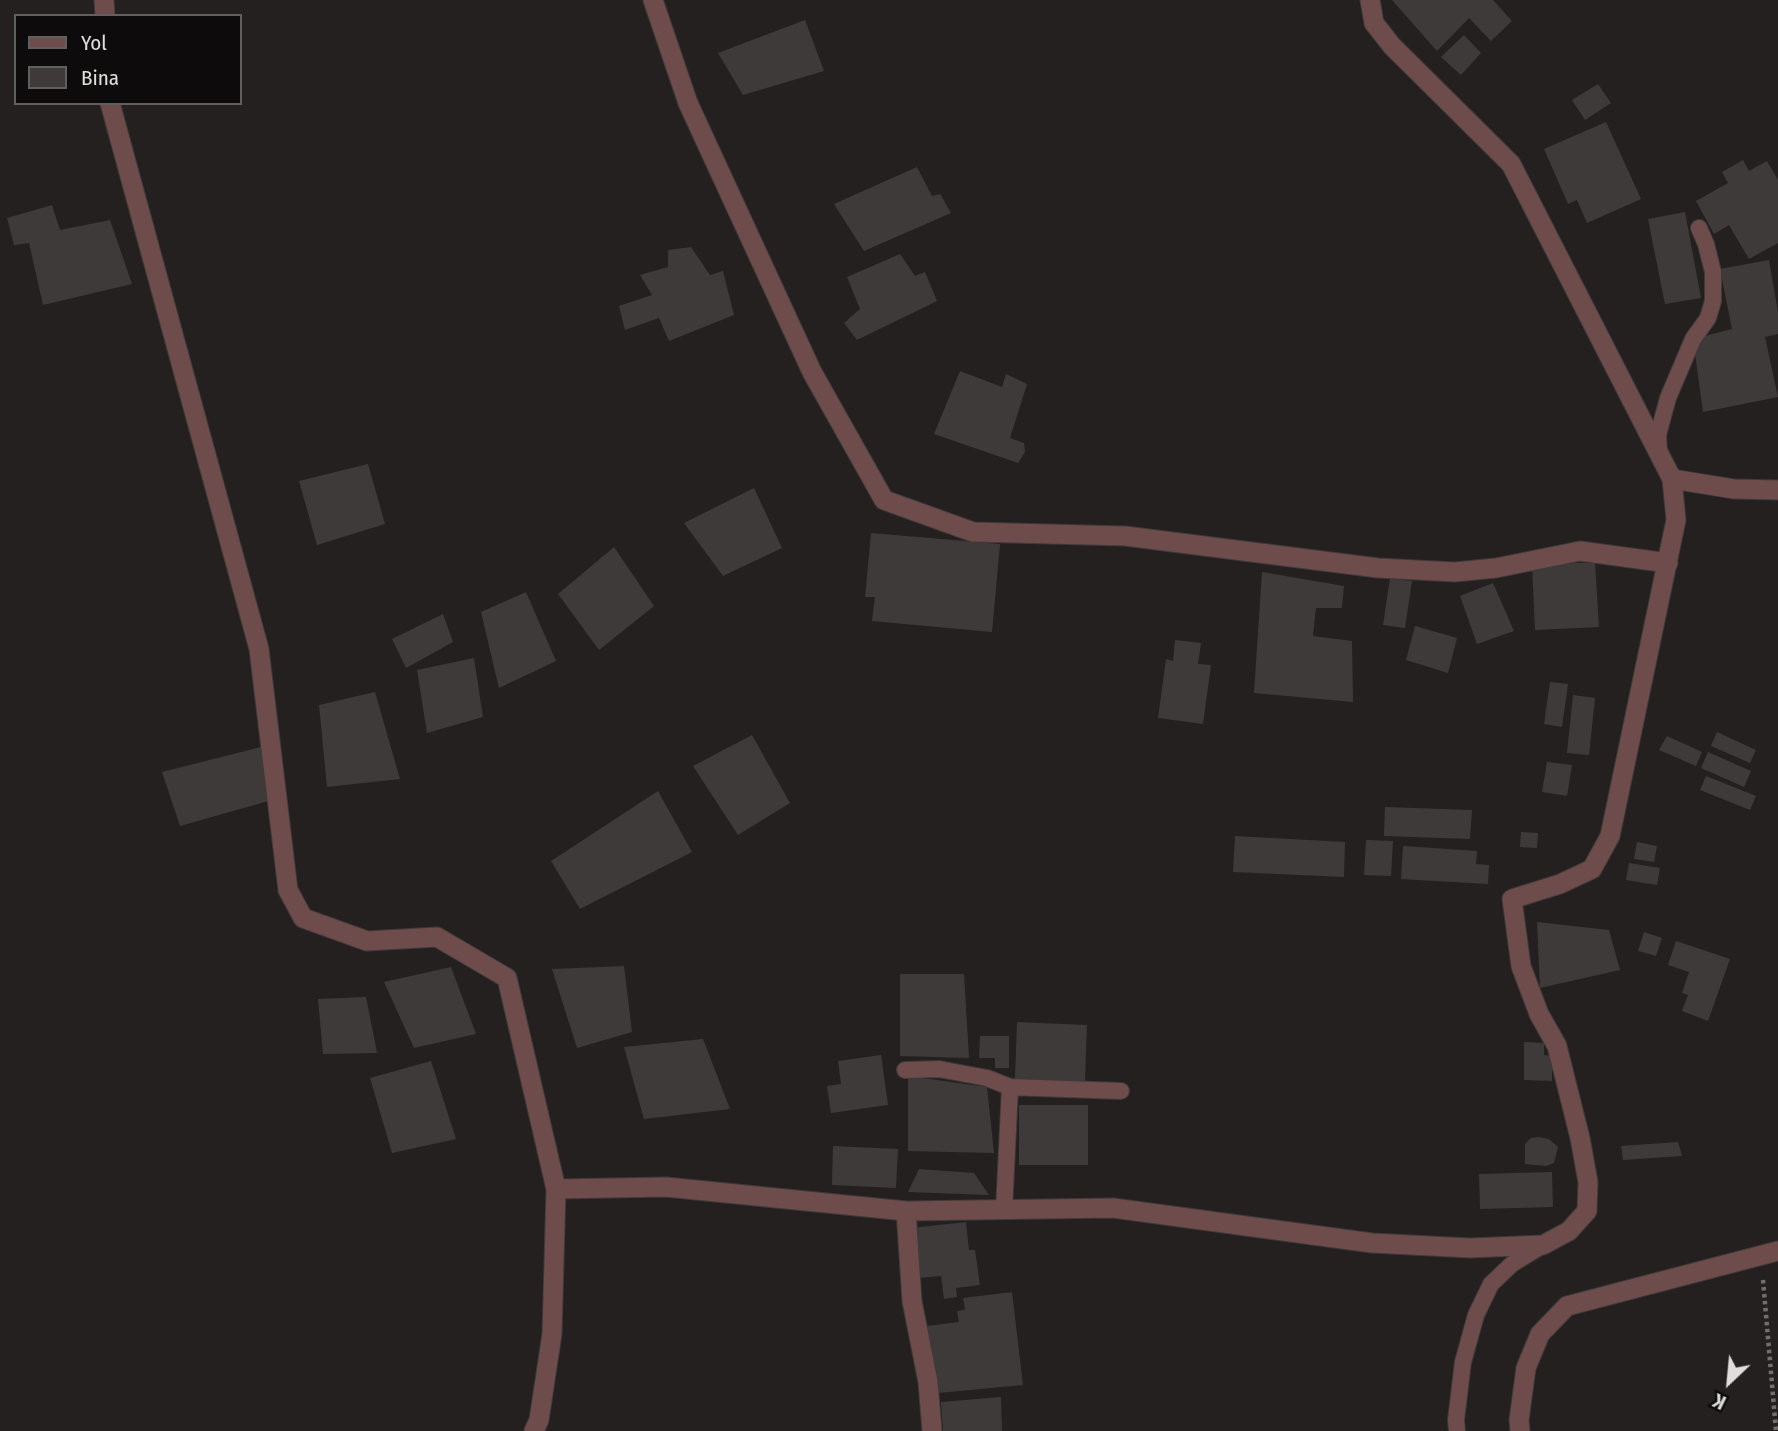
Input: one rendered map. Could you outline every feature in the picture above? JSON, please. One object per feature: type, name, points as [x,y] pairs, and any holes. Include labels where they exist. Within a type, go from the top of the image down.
[{"type":"street","points":[[653,0],[688,103],[801,348],[884,500],[973,532],[1125,536],[1378,568],[1455,572],[1496,568],[1580,551],[1668,563]]},
{"type":"street","points":[[556,1189],[666,1187],[906,1211],[1113,1208],[1372,1243],[1470,1248],[1543,1245],[1569,1231],[1587,1211],[1588,1182],[1580,1138],[1557,1046],[1539,1014],[1521,966],[1512,899],[1560,884],[1592,869],[1610,836],[1676,520],[1672,479],[1511,164],[1392,46],[1374,23],[1370,0]]},
{"type":"street","points":[[111,105],[259,649],[288,890],[303,918],[367,941],[437,937],[508,978],[556,1189],[552,1334],[539,1420],[534,1431]]},
{"type":"street","points":[[1672,479],[1734,489],[1778,489]]},
{"type":"street","points":[[906,1211],[912,1301],[928,1382],[932,1431]]},
{"type":"street","points":[[1520,1431],[1526,1368],[1540,1334],[1567,1306],[1778,1251]]},
{"type":"lane","points":[[1659,454],[1658,435],[1662,416],[1693,339],[1708,318],[1713,301],[1713,272],[1699,228]]},
{"type":"lane","points":[[905,1070],[939,1069],[987,1078],[1010,1087],[1121,1091]]},
{"type":"lane","points":[[1004,1210],[1010,1087]]},
{"type":"lane","points":[[1457,1431],[1463,1362],[1476,1315],[1491,1284],[1512,1264],[1543,1245]]},
{"type":"path","points":[[1752,1257],[1764,1283],[1776,1431]]},
{"type":"building","points":[[1392,0],[1493,0],[1512,21],[1491,41],[1469,18],[1437,51]]},
{"type":"building","points":[[805,20],[824,71],[743,95],[718,53]]},
{"type":"building","points":[[1464,35],[1481,53],[1461,75],[1441,57]]},
{"type":"building","points":[[1598,84],[1611,103],[1585,120],[1572,100]]},
{"type":"building","points":[[1606,122],[1641,199],[1587,223],[1577,200],[1568,204],[1544,149]]},
{"type":"building","points":[[1743,160],[1749,171],[1767,161],[1778,180],[1778,243],[1749,259],[1729,225],[1714,234],[1696,201],[1728,183],[1722,172]]},
{"type":"building","points":[[917,167],[932,196],[940,194],[951,213],[864,251],[834,204]]},
{"type":"building","points":[[52,205],[60,230],[110,220],[132,284],[43,305],[29,243],[14,245],[7,218]]},
{"type":"building","points":[[1685,212],[1701,298],[1665,304],[1648,219]]},
{"type":"building","points":[[691,247],[710,275],[723,271],[734,315],[669,341],[659,318],[625,330],[619,306],[652,295],[640,275],[668,267],[668,250]]},
{"type":"building","points":[[900,254],[915,276],[925,272],[937,301],[857,340],[844,323],[860,309],[847,277]]},
{"type":"building","points":[[1769,260],[1778,312],[1778,334],[1765,337],[1778,397],[1703,412],[1693,339],[1732,329],[1720,269]]},
{"type":"building","points":[[960,371],[1002,387],[1006,374],[1027,384],[1010,438],[1024,443],[1025,452],[1018,463],[934,434]]},
{"type":"building","points":[[368,464],[385,524],[317,545],[299,481]]},
{"type":"building","points":[[754,488],[782,548],[723,576],[684,523]]},
{"type":"building","points":[[871,533],[1000,544],[992,632],[872,621],[875,597],[865,597]]},
{"type":"building","points":[[614,547],[654,606],[599,650],[558,594]]},
{"type":"building","points":[[1595,562],[1599,627],[1535,630],[1532,565]]},
{"type":"building","points":[[1262,572],[1344,586],[1342,608],[1316,608],[1313,636],[1352,641],[1353,702],[1254,693]]},
{"type":"building","points":[[1390,578],[1412,581],[1405,628],[1383,625]]},
{"type":"building","points":[[1493,583],[1514,631],[1477,644],[1460,596]]},
{"type":"building","points":[[526,592],[556,661],[499,688],[481,612]]},
{"type":"building","points":[[443,614],[453,642],[406,668],[392,639]]},
{"type":"building","points":[[1415,626],[1457,638],[1448,673],[1406,660]]},
{"type":"building","points":[[1175,640],[1201,643],[1198,664],[1211,665],[1203,724],[1158,718],[1166,659],[1173,661]]},
{"type":"building","points":[[474,658],[483,717],[427,733],[417,670]]},
{"type":"building","points":[[1550,682],[1568,684],[1562,727],[1544,724]]},
{"type":"building","points":[[375,692],[400,779],[327,787],[319,705]]},
{"type":"building","points":[[1573,695],[1595,698],[1589,755],[1567,753]]},
{"type":"building","points":[[1717,732],[1756,750],[1750,763],[1711,746]]},
{"type":"building","points":[[752,735],[790,803],[738,835],[693,766]]},
{"type":"building","points":[[1667,736],[1702,752],[1696,766],[1659,750]]},
{"type":"building","points":[[261,747],[272,800],[180,826],[162,772]]},
{"type":"building","points":[[1708,752],[1751,771],[1744,787],[1701,768]]},
{"type":"building","points":[[1547,762],[1572,765],[1567,796],[1542,792]]},
{"type":"building","points":[[1706,776],[1756,796],[1750,810],[1700,790]]},
{"type":"building","points":[[658,791],[692,852],[580,909],[551,861]]},
{"type":"building","points":[[1385,807],[1472,810],[1470,839],[1384,836]]},
{"type":"building","points":[[1521,832],[1538,833],[1537,848],[1520,847]]},
{"type":"building","points":[[1235,836],[1345,842],[1344,877],[1233,872]]},
{"type":"building","points":[[1366,840],[1393,841],[1391,876],[1364,875]]},
{"type":"building","points":[[1637,842],[1657,846],[1654,862],[1634,859]]},
{"type":"building","points":[[1403,846],[1477,851],[1476,864],[1489,865],[1488,884],[1401,879]]},
{"type":"building","points":[[1629,863],[1660,868],[1657,885],[1626,880]]},
{"type":"building","points":[[1537,922],[1609,930],[1620,970],[1540,988]]},
{"type":"building","points":[[1644,932],[1662,938],[1656,956],[1638,951]]},
{"type":"building","points":[[1676,941],[1730,959],[1708,1021],[1682,1011],[1688,995],[1682,993],[1689,972],[1668,965]]},
{"type":"building","points":[[624,966],[632,1032],[577,1048],[552,969]]},
{"type":"building","points":[[451,967],[476,1034],[414,1048],[384,982]]},
{"type":"building","points":[[900,974],[964,974],[969,1058],[900,1056]]},
{"type":"building","points":[[366,997],[377,1053],[323,1054],[318,999]]},
{"type":"building","points":[[1017,1022],[1087,1025],[1085,1082],[1015,1079]]},
{"type":"building","points":[[980,1036],[1009,1036],[1009,1068],[995,1068],[995,1058],[979,1058]]},
{"type":"building","points":[[703,1039],[730,1109],[644,1119],[624,1047]]},
{"type":"building","points":[[1524,1042],[1544,1043],[1544,1055],[1552,1056],[1552,1081],[1524,1080]]},
{"type":"building","points":[[881,1055],[888,1105],[831,1113],[827,1086],[841,1084],[838,1061]]},
{"type":"building","points":[[431,1061],[456,1139],[392,1153],[370,1078]]},
{"type":"building","points":[[908,1076],[987,1087],[994,1153],[908,1151]]},
{"type":"building","points":[[1019,1105],[1088,1105],[1088,1165],[1019,1165]]},
{"type":"building","points":[[1531,1138],[1549,1139],[1558,1147],[1554,1163],[1546,1166],[1525,1164],[1525,1144]]},
{"type":"building","points":[[1678,1142],[1682,1156],[1623,1160],[1621,1146]]},
{"type":"building","points":[[833,1146],[898,1149],[896,1188],[832,1185]]},
{"type":"building","points":[[919,1169],[974,1173],[989,1195],[908,1192]]},
{"type":"building","points":[[1552,1172],[1553,1207],[1480,1209],[1479,1174]]},
{"type":"building","points":[[966,1222],[969,1250],[975,1250],[980,1285],[956,1288],[957,1297],[944,1299],[941,1276],[918,1278],[912,1228]]},
{"type":"building","points":[[1012,1292],[1023,1385],[938,1393],[927,1326],[959,1322],[957,1311],[965,1310],[963,1298]]},
{"type":"building","points":[[1001,1397],[1002,1431],[943,1431],[941,1402]]}]
